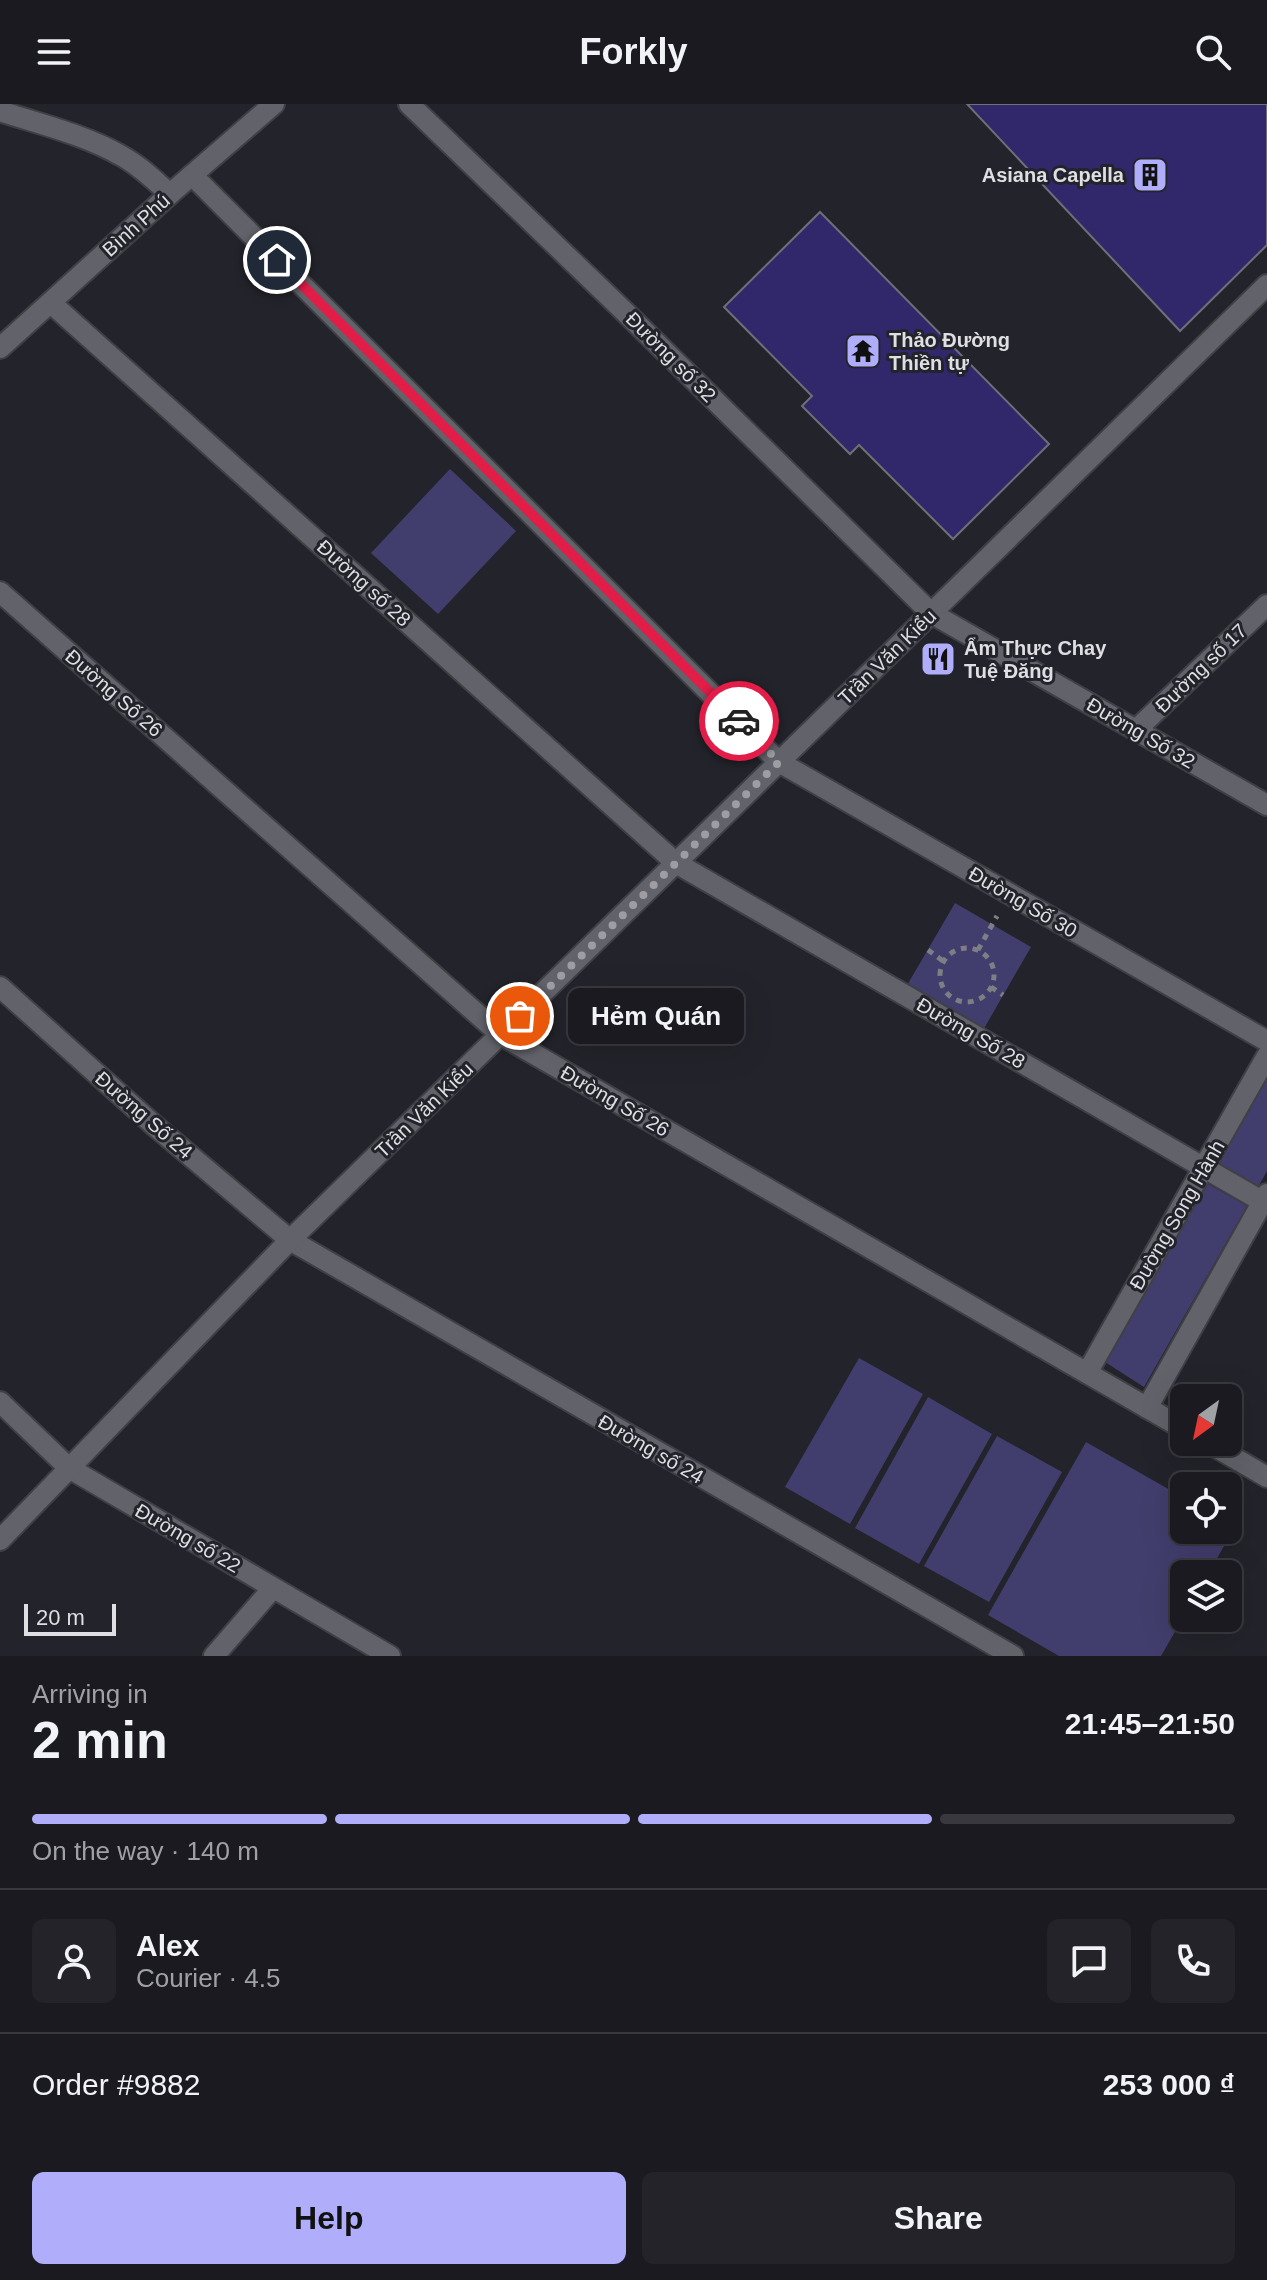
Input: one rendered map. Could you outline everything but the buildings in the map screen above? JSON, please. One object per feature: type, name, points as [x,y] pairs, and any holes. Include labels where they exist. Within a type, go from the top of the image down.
[{"type":"street","name":"Bình Phú","points":[[0,348],[274,104]]},
{"type":"street","name":"Đường số 32","points":[[409,104],[931,613]]},
{"type":"street","points":[[0,111],[98,144],[137,165],[170,194]]},
{"type":"street","points":[[192,175],[779,762]]},
{"type":"street","name":"Trần Văn Kiểu","points":[[0,1540],[290,1240],[1267,285]]},
{"type":"street","name":"Đường số 28","points":[[51,303],[676,863]]},
{"type":"street","name":"Đường Số 26","points":[[0,592],[501,1035],[1170,1421]]},
{"type":"street","name":"Đường số 17","points":[[1136,730],[1267,605]]},
{"type":"street","name":"Đường Số 32","points":[[931,613],[1267,805]]},
{"type":"street","name":"Đường Số 30","points":[[779,762],[1267,1041]]},
{"type":"street","name":"Đường Số 28","points":[[676,863],[1266,1200]]},
{"type":"street","name":"Đường Số 24","points":[[0,987],[155,1126],[290,1240]]},
{"type":"street","name":"Đường Song Hành","points":[[1087,1373],[1267,1056]]},
{"type":"street","points":[[1147,1408],[1266,1200]]},
{"type":"street","name":"Đường số 24","points":[[290,1240],[1013,1656]]},
{"type":"street","name":"Đường số 22","points":[[0,1402],[69,1468],[381,1654]]},
{"type":"street","points":[[1231,1456],[1267,1477]]},
{"type":"street","points":[[214,1656],[273,1588]]},
{"type":"path","points":[[978,950],[1009,894]]},
{"type":"path","points":[[960,948],[978,950],[991,962],[994,970],[991,987],[979,999],[962,1002],[953,999],[941,985],[939,976],[943,961],[960,948]]},
{"type":"path","points":[[928,950],[943,961]]},
{"type":"path","points":[[991,987],[1003,995]]},
{"type":"shaded area","points":[[450,469],[516,531],[438,614],[371,553]]},
{"type":"shaded area","points":[[955,903],[1031,947],[982,1032],[906,987]]},
{"type":"shaded area","points":[[1267,1078],[1267,1171],[1258,1187],[1218,1165]]},
{"type":"shaded area","points":[[1208,1184],[1247,1206],[1144,1387],[1105,1362]]},
{"type":"shaded area","points":[[859,1358],[923,1394],[850,1524],[785,1487]]},
{"type":"shaded area","points":[[928,1397],[992,1434],[919,1564],[855,1528]]},
{"type":"shaded area","points":[[997,1436],[1062,1472],[989,1602],[924,1566]]},
{"type":"shaded area","points":[[1086,1442],[1170,1490],[1170,1544],[1225,1544],[1216,1560],[1170,1560],[1170,1632],[1175,1632],[1161,1656],[1059,1656],[988,1615]]},
{"type":"way so far","points":[[520,1016],[779,762],[739,721]]},
{"type":"place","name":"Asiana Capella","points":[[1150,175]]},
{"type":"place","name":"Thảo Đường Thiền tự","points":[[863,351]]},
{"type":"place","name":"Ẩm Thực Chay Tuệ Đăng","points":[[938,659]]},
{"type":"place","name":"Hẻm Quán","points":[[520,1016]]},
{"type":"route","points":[[277,260],[739,721]]}]
